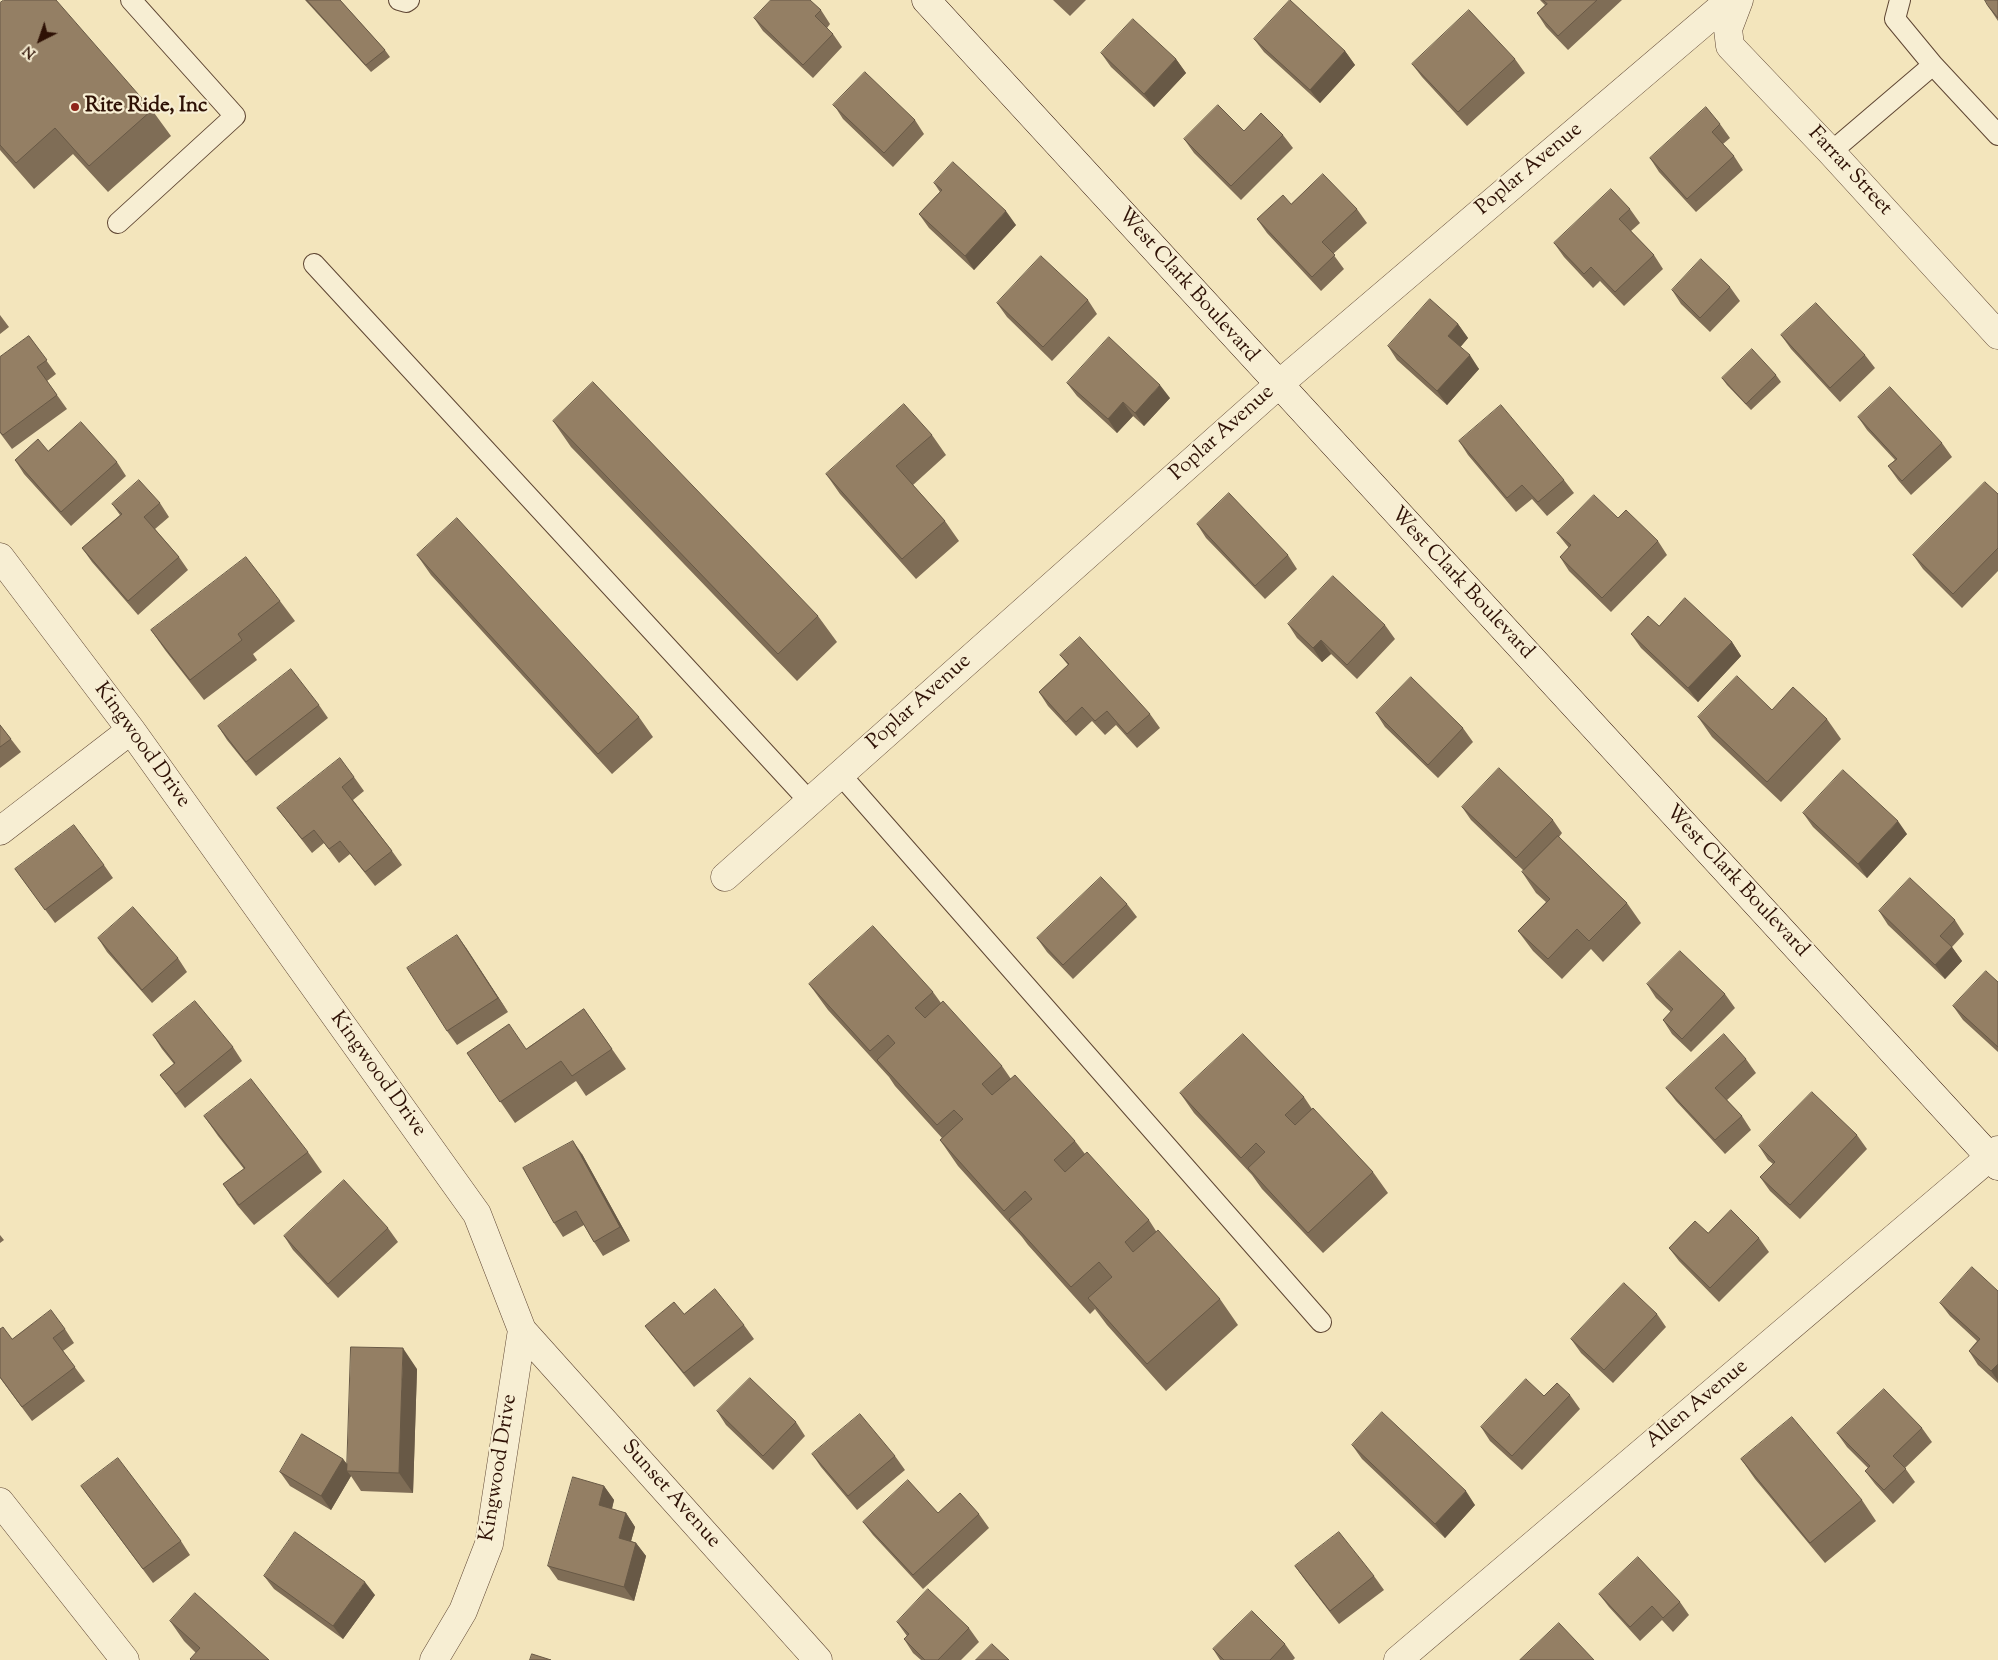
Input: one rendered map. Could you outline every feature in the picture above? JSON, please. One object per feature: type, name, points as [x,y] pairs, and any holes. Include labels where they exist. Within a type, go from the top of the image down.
[{"type":"street","name":"West Clark Boulevard","points":[[926,0],[1278,385],[1995,1158]]},
{"type":"street","name":"Poplar Avenue","points":[[725,877],[1278,385],[1730,0]]},
{"type":"street","name":"Farrar Street","points":[[1739,0],[1728,29],[1730,46],[1831,152],[1998,335]]},
{"type":"street","name":"Kingwood Drive","points":[[0,557],[131,730],[477,1214],[522,1330],[490,1544],[463,1611],[434,1660]]},
{"type":"street","points":[[0,831],[131,730]]},
{"type":"street","name":"Allen Avenue","points":[[1398,1660],[1995,1158]]},
{"type":"street","name":"Sunset Avenue","points":[[522,1330],[818,1660]]},
{"type":"street","points":[[0,1502],[125,1660]]},
{"type":"lane","points":[[118,223],[235,116],[131,0]]},
{"type":"lane","points":[[399,0],[406,2],[409,0]]},
{"type":"lane","points":[[1900,0],[1895,19],[1933,65],[1998,135]]},
{"type":"lane","points":[[1831,152],[1933,65]]},
{"type":"lane","points":[[314,264],[810,802]]},
{"type":"lane","points":[[840,774],[1321,1322]]},
{"type":"building","points":[[4,0],[56,0],[152,110],[89,166],[55,128],[16,163],[0,145],[0,3]]},
{"type":"building","points":[[307,0],[340,0],[385,50],[366,65]]},
{"type":"building","points":[[771,0],[810,0],[821,10],[815,16],[833,34],[803,65],[754,18]]},
{"type":"building","points":[[1290,0],[1345,51],[1310,90],[1254,39]]},
{"type":"building","points":[[1543,0],[1597,0],[1558,36],[1537,13],[1547,4]]},
{"type":"building","points":[[1985,0],[1998,0],[1998,18],[1988,6]]},
{"type":"building","points":[[1469,10],[1515,59],[1458,112],[1412,64]]},
{"type":"building","points":[[1133,19],[1176,59],[1144,94],[1101,53]]},
{"type":"building","points":[[865,72],[915,120],[884,153],[833,105]]},
{"type":"building","points":[[1218,105],[1244,131],[1261,113],[1283,135],[1231,186],[1184,139]]},
{"type":"building","points":[[1706,107],[1720,124],[1712,132],[1734,156],[1687,199],[1650,158]]},
{"type":"building","points":[[953,162],[1006,211],[965,256],[919,214],[942,190],[934,183]]},
{"type":"building","points":[[1323,174],[1357,209],[1322,242],[1335,255],[1312,277],[1257,219],[1283,195],[1291,204]]},
{"type":"building","points":[[1611,189],[1630,209],[1619,219],[1654,255],[1615,292],[1591,267],[1584,274],[1554,243]]},
{"type":"building","points":[[1041,256],[1088,300],[1043,347],[997,303]]},
{"type":"building","points":[[1701,259],[1730,287],[1700,318],[1672,290]]},
{"type":"building","points":[[1430,299],[1458,324],[1448,336],[1470,355],[1437,391],[1388,346]]},
{"type":"building","points":[[1816,303],[1865,355],[1830,388],[1781,335]]},
{"type":"building","points":[[29,336],[47,360],[37,367],[57,395],[3,435],[0,432],[0,357]]},
{"type":"building","points":[[1109,337],[1160,385],[1135,413],[1123,402],[1108,419],[1067,383]]},
{"type":"building","points":[[1752,349],[1776,375],[1746,404],[1722,378]]},
{"type":"building","points":[[593,382],[818,616],[778,654],[553,421]]},
{"type":"building","points":[[1890,387],[1942,443],[1902,481],[1888,466],[1897,459],[1858,417]]},
{"type":"building","points":[[904,404],[932,435],[896,466],[945,521],[902,559],[826,474]]},
{"type":"building","points":[[1501,405],[1564,480],[1538,502],[1522,485],[1507,498],[1459,441]]},
{"type":"building","points":[[81,422],[117,462],[61,512],[15,460],[38,439],[48,451]]},
{"type":"building","points":[[139,480],[160,503],[144,517],[179,557],[128,601],[82,548],[122,514],[112,504]]},
{"type":"building","points":[[1985,482],[1998,494],[1998,548],[1953,594],[1913,555]]},
{"type":"building","points":[[1229,493],[1288,555],[1255,586],[1197,524]]},
{"type":"building","points":[[1594,495],[1618,518],[1626,510],[1658,541],[1602,598],[1560,557],[1571,545],[1557,533]]},
{"type":"building","points":[[457,518],[639,717],[598,754],[417,555]]},
{"type":"building","points":[[246,557],[280,601],[238,634],[242,640],[190,680],[151,630]]},
{"type":"building","points":[[1333,576],[1385,625],[1347,665],[1321,640],[1313,648],[1288,624]]},
{"type":"building","points":[[1685,598],[1732,642],[1688,688],[1631,634],[1648,616],[1659,626]]},
{"type":"building","points":[[1080,637],[1150,714],[1127,734],[1107,711],[1095,721],[1082,707],[1066,722],[1039,692],[1069,664],[1060,655]]},
{"type":"building","points":[[291,669],[319,705],[246,762],[218,726]]},
{"type":"building","points":[[1737,676],[1772,710],[1793,687],[1827,719],[1767,782],[1698,717]]},
{"type":"building","points":[[1411,677],[1463,728],[1428,765],[1376,713]]},
{"type":"building","points":[[0,725],[11,739],[0,747]]},
{"type":"building","points":[[340,758],[354,777],[342,787],[392,851],[365,872],[340,841],[329,849],[314,830],[302,839],[277,808]]},
{"type":"building","points":[[1499,768],[1553,820],[1516,858],[1462,807]]},
{"type":"building","points":[[1843,770],[1898,821],[1858,864],[1803,813]]},
{"type":"building","points":[[74,825],[104,865],[45,910],[15,869]]},
{"type":"building","points":[[1558,836],[1627,903],[1589,941],[1577,929],[1548,959],[1518,931],[1550,899],[1522,872]]},
{"type":"building","points":[[1101,877],[1127,904],[1063,965],[1037,938]]},
{"type":"building","points":[[1910,878],[1955,920],[1940,936],[1952,947],[1935,965],[1879,911]]},
{"type":"building","points":[[133,907],[178,958],[142,990],[98,938]]},
{"type":"building","points":[[873,926],[933,992],[915,1008],[925,1018],[943,1001],[1002,1066],[982,1084],[992,1095],[1015,1075],[1075,1141],[1054,1160],[1065,1172],[1087,1152],[1149,1220],[1125,1242],[1133,1252],[1158,1230],[1220,1299],[1147,1364],[1088,1298],[1112,1277],[1099,1262],[1071,1287],[1009,1219],[1032,1199],[1025,1191],[1004,1211],[940,1140],[963,1119],[954,1110],[937,1125],[877,1060],[895,1043],[888,1035],[870,1051],[809,984]]},
{"type":"building","points":[[457,935],[498,998],[447,1031],[407,968]]},
{"type":"building","points":[[1680,951],[1725,994],[1682,1039],[1663,1020],[1673,1009],[1647,984]]},
{"type":"building","points":[[1986,971],[1998,982],[1998,1047],[1953,1006]]},
{"type":"building","points":[[195,1001],[233,1047],[176,1094],[160,1075],[175,1063],[153,1035]]},
{"type":"building","points":[[584,1009],[612,1049],[572,1076],[561,1061],[500,1102],[467,1053],[509,1024],[526,1049]]},
{"type":"building","points":[[1243,1034],[1304,1097],[1285,1115],[1295,1125],[1313,1108],[1373,1172],[1308,1233],[1248,1168],[1265,1152],[1256,1143],[1241,1158],[1180,1093]]},
{"type":"building","points":[[1724,1034],[1746,1059],[1715,1088],[1742,1116],[1715,1140],[1666,1088]]},
{"type":"building","points":[[251,1079],[308,1152],[239,1205],[223,1184],[245,1168],[204,1116]]},
{"type":"building","points":[[1812,1092],[1857,1135],[1790,1205],[1760,1177],[1775,1162],[1759,1146]]},
{"type":"building","points":[[573,1141],[620,1227],[594,1242],[576,1211],[554,1223],[523,1168]]},
{"type":"building","points":[[344,1180],[388,1228],[328,1284],[284,1236]]},
{"type":"building","points":[[1731,1210],[1759,1238],[1710,1288],[1669,1248],[1695,1221],[1708,1233]]},
{"type":"building","points":[[1972,1267],[1998,1291],[1998,1364],[1991,1371],[1969,1351],[1980,1339],[1940,1303]]},
{"type":"building","points":[[1624,1283],[1657,1314],[1604,1370],[1571,1339]]},
{"type":"building","points":[[715,1289],[744,1325],[684,1373],[645,1326],[674,1302],[684,1314]]},
{"type":"building","points":[[51,1310],[65,1329],[53,1338],[75,1367],[22,1407],[0,1377],[0,1329],[3,1327],[12,1339]]},
{"type":"building","points":[[351,1347],[403,1348],[399,1473],[347,1471]]},
{"type":"building","points":[[750,1378],[796,1422],[763,1456],[717,1411]]},
{"type":"building","points":[[1526,1379],[1544,1396],[1557,1383],[1570,1395],[1512,1456],[1481,1427]]},
{"type":"building","points":[[1884,1389],[1922,1428],[1893,1456],[1906,1469],[1884,1490],[1865,1471],[1870,1466],[1837,1433]]},
{"type":"building","points":[[1382,1412],[1466,1491],[1435,1524],[1352,1445]]},
{"type":"building","points":[[860,1414],[895,1456],[848,1496],[812,1454]]},
{"type":"building","points":[[1792,1417],[1862,1500],[1810,1543],[1741,1459]]},
{"type":"building","points":[[302,1434],[343,1459],[321,1496],[280,1472]]},
{"type":"building","points":[[118,1458],[181,1541],[143,1569],[81,1486]]},
{"type":"building","points":[[573,1477],[604,1486],[599,1505],[626,1513],[619,1538],[636,1543],[624,1587],[548,1566]]},
{"type":"building","points":[[908,1480],[938,1513],[960,1493],[979,1514],[913,1575],[863,1522]]},
{"type":"building","points":[[295,1532],[365,1582],[333,1626],[264,1576]]},
{"type":"building","points":[[1339,1532],[1374,1576],[1330,1611],[1295,1566]]},
{"type":"building","points":[[1638,1557],[1680,1602],[1663,1618],[1652,1606],[1630,1627],[1599,1594]]},
{"type":"building","points":[[928,1589],[969,1628],[938,1660],[925,1660],[904,1639],[909,1634],[897,1622]]},
{"type":"building","points":[[195,1593],[269,1660],[191,1660],[200,1648],[170,1621]]},
{"type":"building","points":[[1252,1611],[1285,1644],[1270,1660],[1224,1660],[1213,1649]]},
{"type":"building","points":[[1559,1623],[1594,1660],[1520,1660]]},
{"type":"building","points":[[992,1644],[1009,1660],[976,1660]]},
{"type":"building","points":[[532,1654],[551,1660],[530,1660]]},
{"type":"place","name":"Rite Ride, Inc","points":[[75,107]]}]
